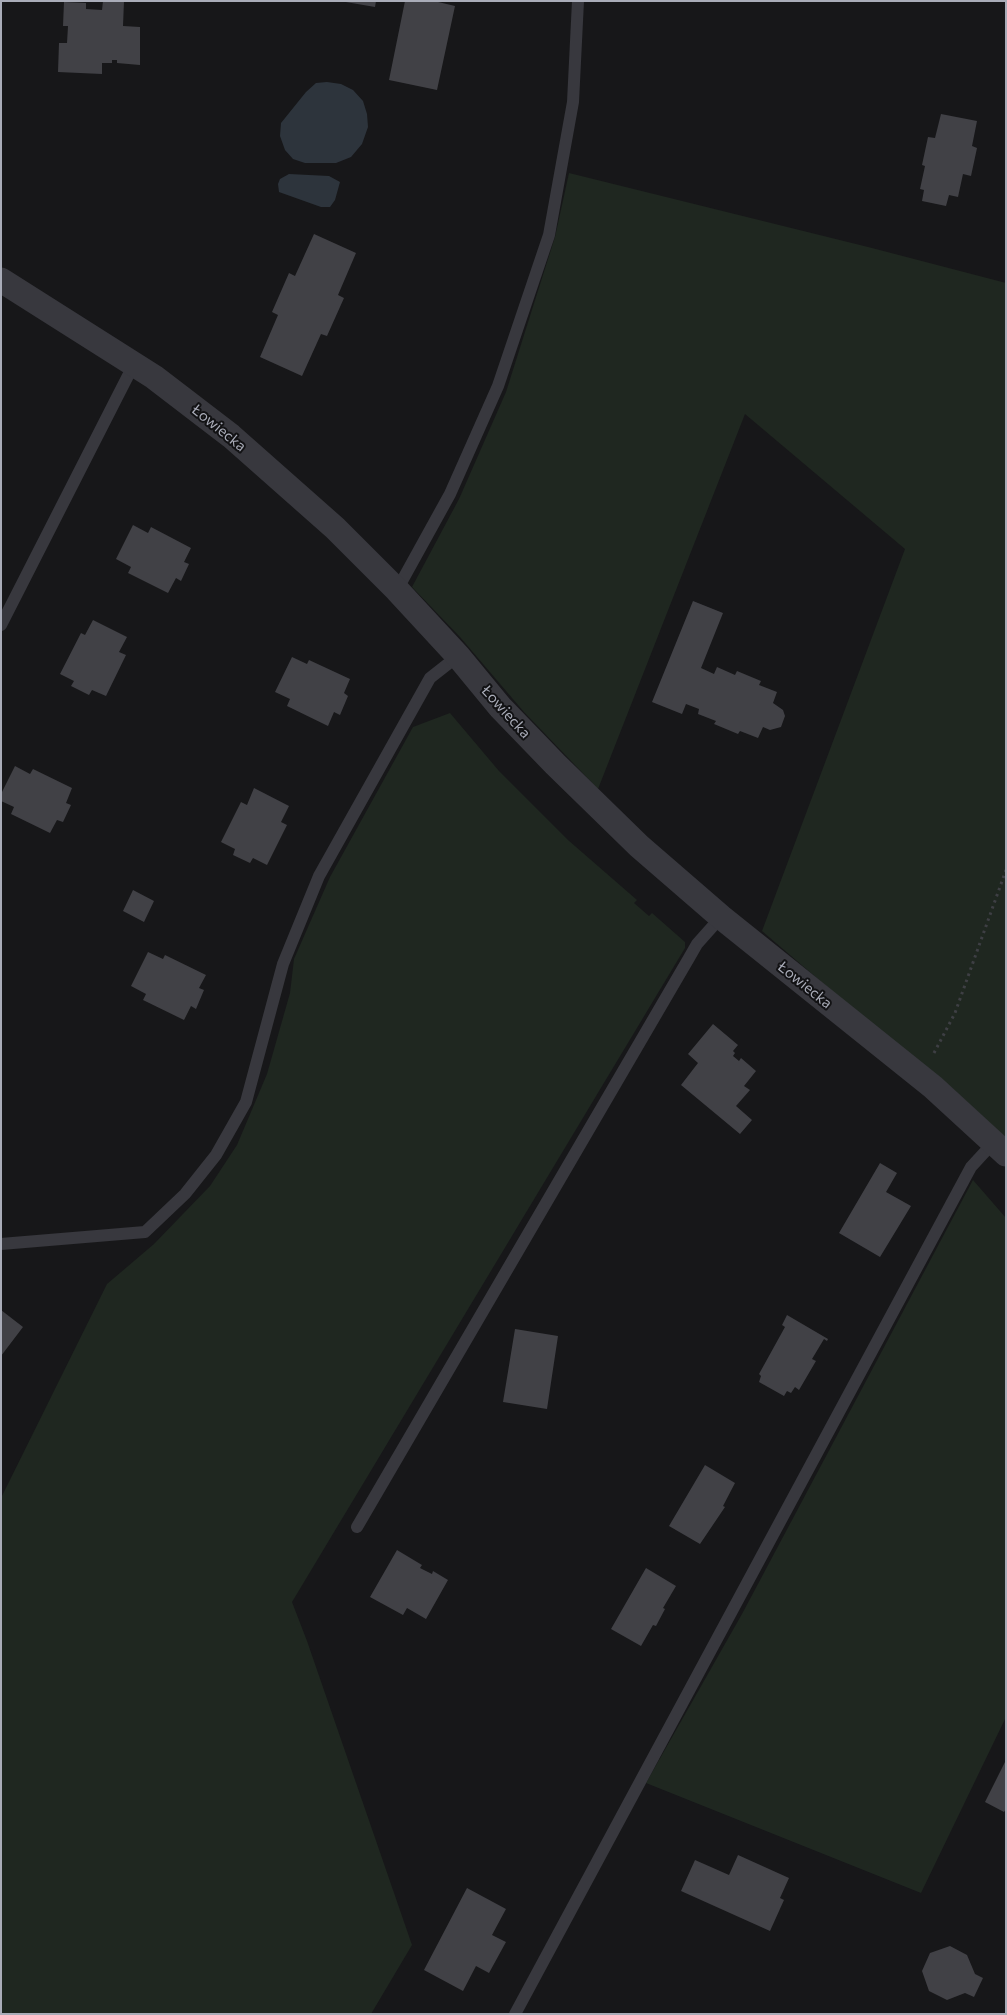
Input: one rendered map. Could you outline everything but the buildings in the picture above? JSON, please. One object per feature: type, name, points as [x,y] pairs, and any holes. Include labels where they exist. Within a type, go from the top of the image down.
[{"type":"street","name":"Łowiecka","points":[[1,280],[154,377],[232,436],[335,528],[458,656],[500,707],[555,764],[640,846],[721,917],[922,1078],[1000,1148]]},
{"type":"lane","points":[[396,590],[450,494],[498,386],[549,235],[573,102],[578,1]]},
{"type":"lane","points":[[1,625],[134,364]]},
{"type":"lane","points":[[1,1244],[145,1232],[186,1194],[216,1155],[246,1102],[283,964],[319,876],[430,678],[458,656]]},
{"type":"lane","points":[[357,1527],[688,958],[697,944],[721,917]]},
{"type":"lane","points":[[515,2014],[971,1167],[1000,1148]]},
{"type":"path","points":[[922,1078],[955,1013],[1006,870]]},
{"type":"shaded area","points":[[316,83],[341,84],[353,90],[363,101],[368,127],[362,144],[351,157],[336,163],[305,163],[293,159],[285,150],[280,136],[281,123],[306,92]]},
{"type":"shaded area","points":[[569,173],[1006,283],[1006,1138],[951,1087],[867,1021],[762,931],[905,549],[745,414],[598,789],[524,712],[460,637],[412,587],[459,499],[506,392],[555,237]]},
{"type":"shaded area","points":[[289,174],[329,176],[340,182],[335,200],[330,207],[321,207],[279,192],[278,184],[280,179]]},
{"type":"shaded area","points":[[450,713],[499,771],[568,840],[637,900],[634,903],[649,916],[652,913],[685,942],[685,948],[292,1602],[412,1945],[371,2014],[1,2014],[1,1498],[107,1284],[154,1244],[210,1186],[237,1145],[267,1074],[290,993],[294,959],[330,877],[413,727]]},
{"type":"shaded area","points":[[973,1180],[1006,1218],[1006,1717],[921,1893],[646,1783],[742,1614]]}]
